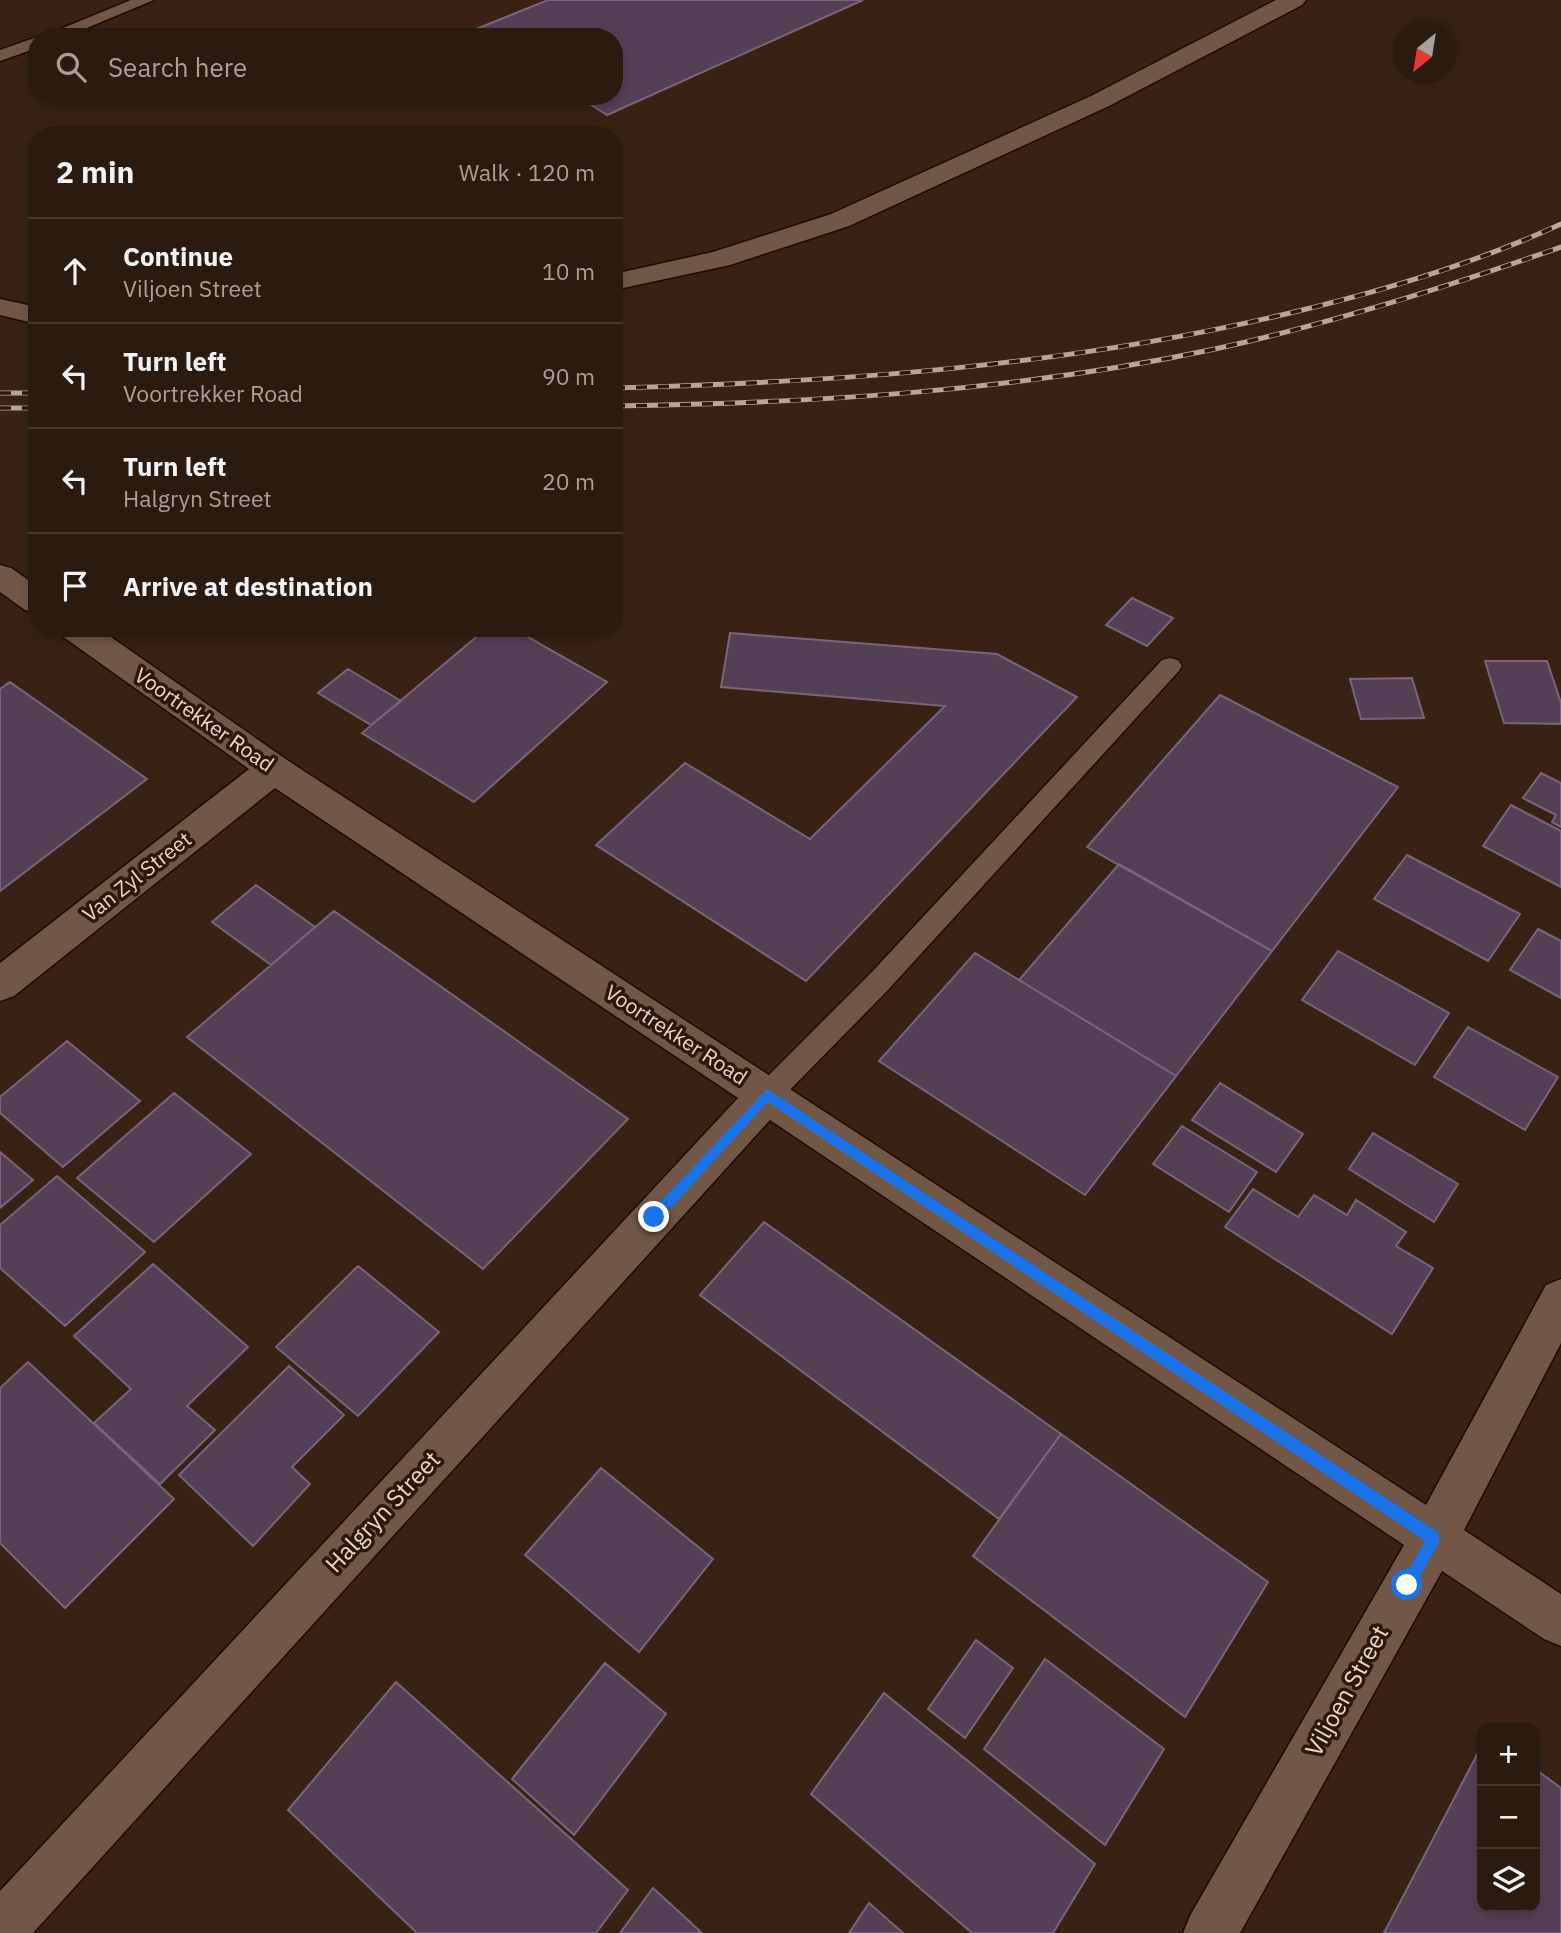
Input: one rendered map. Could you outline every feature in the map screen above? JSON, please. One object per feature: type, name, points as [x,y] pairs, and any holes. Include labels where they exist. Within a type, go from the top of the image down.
[{"type":"street","points":[[623,280],[720,259],[840,220],[1100,101],[1294,0]]},
{"type":"street","points":[[0,307],[28,314]]},
{"type":"street","points":[[0,576],[28,596]]},
{"type":"street","name":"Voortrekker Road","points":[[87,637],[274,769],[1561,1622]]},
{"type":"street","name":"Van Zyl Street","points":[[0,985],[274,769]]},
{"type":"street","name":"Halgryn Street","points":[[0,1930],[767,1094]]},
{"type":"street","name":"Viljoen Street","points":[[1210,1933],[1434,1538],[1561,1299]]},
{"type":"lane","points":[[73,28],[146,0]]},
{"type":"lane","points":[[0,55],[28,44]]},
{"type":"lane","points":[[767,1094],[878,983],[1170,666]]},
{"type":"building","points":[[548,0],[863,0],[607,115],[592,105],[623,105],[623,28],[478,28]]},
{"type":"building","points":[[1132,598],[1173,618],[1147,646],[1106,625]]},
{"type":"building","points":[[730,633],[997,654],[1077,697],[806,981],[596,845],[685,763],[810,839],[945,706],[721,687]]},
{"type":"building","points":[[476,637],[528,637],[607,682],[474,802],[362,733]]},
{"type":"building","points":[[1485,661],[1547,661],[1561,703],[1561,724],[1504,723]]},
{"type":"building","points":[[348,669],[401,701],[371,725],[318,693]]},
{"type":"building","points":[[1412,678],[1424,718],[1361,719],[1350,679]]},
{"type":"building","points":[[10,682],[147,779],[0,891],[0,689]]},
{"type":"building","points":[[1220,695],[1398,787],[1272,951],[1087,847]]},
{"type":"building","points":[[1541,773],[1561,783],[1561,827],[1552,822],[1556,815],[1523,798]]},
{"type":"building","points":[[1511,805],[1561,831],[1561,887],[1483,846]]},
{"type":"building","points":[[1407,855],[1520,914],[1488,961],[1374,899]]},
{"type":"building","points":[[1119,864],[1272,951],[1176,1076],[1019,980]]},
{"type":"building","points":[[256,885],[315,927],[271,965],[212,922]]},
{"type":"building","points":[[334,911],[628,1119],[483,1269],[187,1037]]},
{"type":"building","points":[[1538,929],[1561,941],[1561,998],[1510,970]]},
{"type":"building","points":[[1338,951],[1449,1013],[1415,1065],[1302,1000]]},
{"type":"building","points":[[975,953],[1176,1076],[1085,1195],[879,1061]]},
{"type":"building","points":[[1468,1027],[1558,1077],[1525,1130],[1434,1077]]},
{"type":"building","points":[[67,1041],[140,1101],[63,1167],[0,1113],[0,1097]]},
{"type":"building","points":[[1220,1083],[1303,1134],[1276,1172],[1192,1120]]},
{"type":"building","points":[[174,1093],[251,1154],[154,1242],[77,1178]]},
{"type":"building","points":[[1182,1126],[1257,1172],[1229,1212],[1153,1164]]},
{"type":"building","points":[[1373,1133],[1458,1184],[1434,1222],[1349,1169]]},
{"type":"building","points":[[0,1152],[33,1180],[0,1208]]},
{"type":"building","points":[[57,1176],[145,1252],[65,1326],[0,1268],[0,1225]]},
{"type":"building","points":[[1253,1189],[1298,1217],[1314,1195],[1347,1215],[1356,1200],[1406,1232],[1396,1246],[1433,1268],[1392,1334],[1225,1227]]},
{"type":"building","points":[[764,1222],[1061,1434],[999,1519],[700,1295]]},
{"type":"building","points":[[153,1264],[248,1347],[187,1406],[215,1430],[160,1484],[94,1423],[131,1389],[74,1336]]},
{"type":"building","points":[[358,1266],[439,1332],[358,1416],[276,1347]]},
{"type":"building","points":[[28,1362],[174,1499],[65,1608],[0,1543],[0,1388]]},
{"type":"building","points":[[289,1366],[344,1415],[292,1467],[310,1484],[253,1546],[179,1475]]},
{"type":"building","points":[[1061,1434],[1268,1582],[1185,1717],[973,1556]]},
{"type":"building","points":[[601,1468],[713,1559],[639,1652],[525,1555]]},
{"type":"building","points":[[976,1640],[1013,1668],[965,1738],[928,1709]]},
{"type":"building","points":[[1045,1659],[1164,1749],[1105,1845],[984,1749]]},
{"type":"building","points":[[605,1663],[666,1714],[574,1835],[512,1779]]},
{"type":"building","points":[[396,1682],[628,1890],[596,1933],[417,1933],[288,1810]]},
{"type":"building","points":[[884,1693],[1095,1864],[1053,1933],[972,1933],[811,1794]]},
{"type":"building","points":[[1477,1755],[1477,1912],[1540,1912],[1540,1773],[1561,1788],[1561,1933],[1384,1933]]},
{"type":"building","points":[[653,1888],[702,1933],[620,1933]]},
{"type":"building","points":[[869,1903],[903,1933],[849,1933]]},
{"type":"railway","points":[[623,388],[870,376],[1123,346],[1207,331],[1359,295],[1462,264],[1561,224]]},
{"type":"railway","points":[[623,406],[765,402],[916,392],[991,385],[1141,363],[1259,339],[1346,316],[1561,247]]},
{"type":"railway","points":[[0,393],[28,393]]},
{"type":"railway","points":[[0,408],[28,408]]},
{"type":"route","points":[[654,1217],[767,1094],[1434,1538],[1407,1585]]}]
